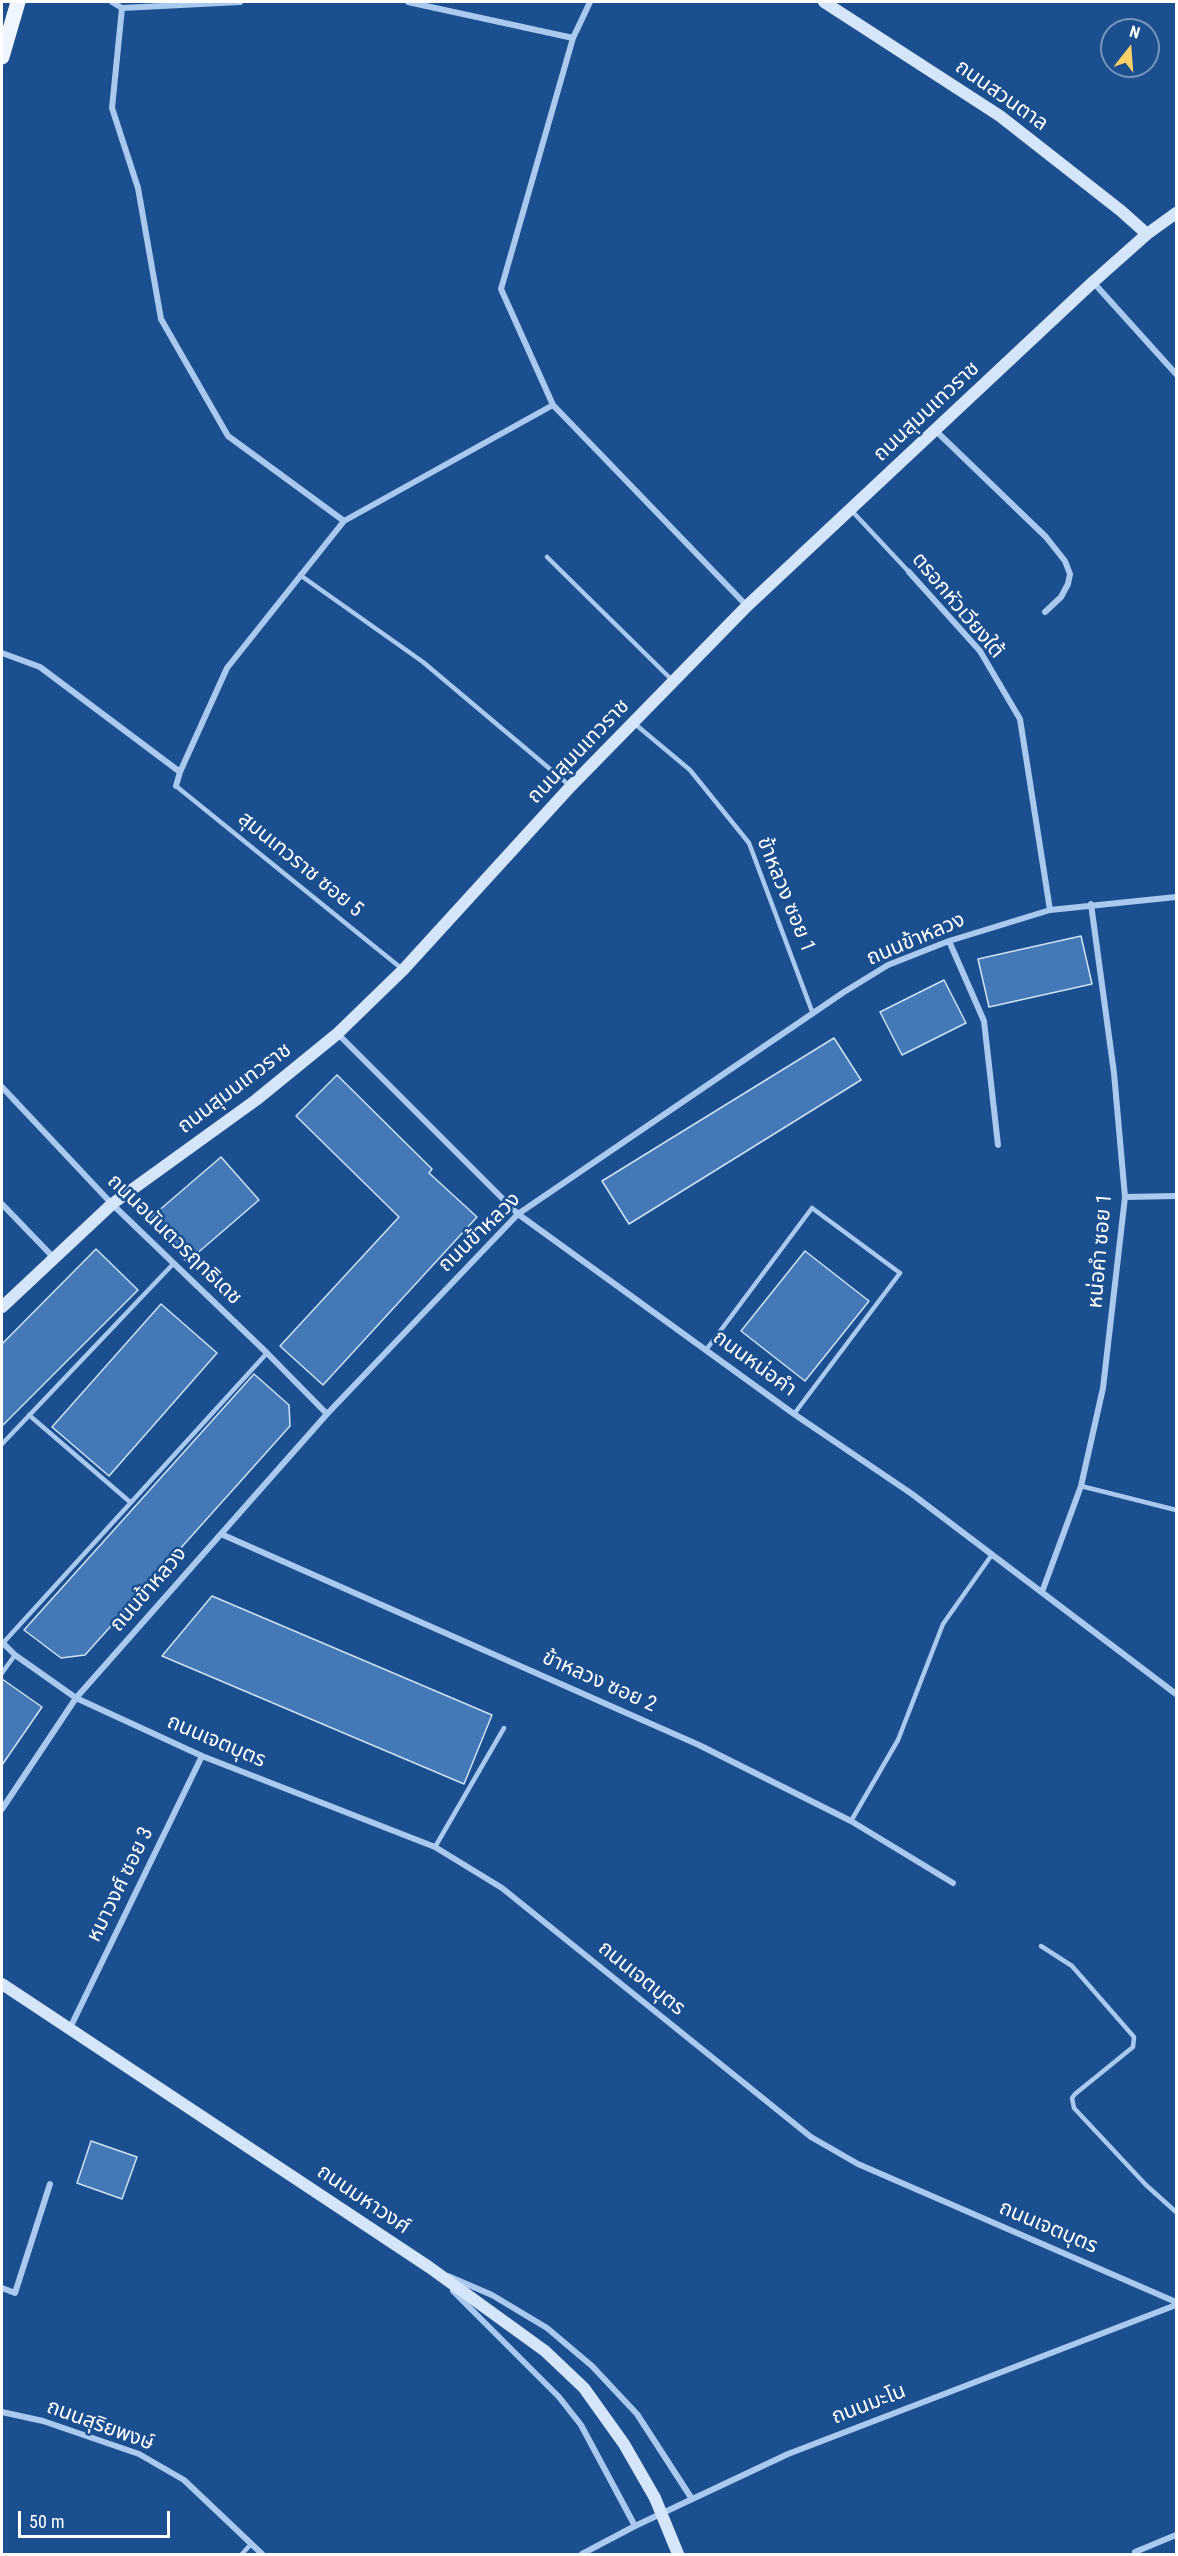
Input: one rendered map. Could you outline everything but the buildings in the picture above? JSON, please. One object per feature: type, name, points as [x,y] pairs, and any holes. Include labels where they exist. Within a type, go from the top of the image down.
[{"type":"main road","points":[[2,57],[18,2]]},
{"type":"street","points":[[112,2],[122,8],[240,2]]},
{"type":"street","points":[[408,2],[573,38]]},
{"type":"street","points":[[590,2],[573,38],[501,289],[553,405],[747,606]]},
{"type":"street","name":"ถนนสวนตาล","points":[[824,2],[1000,116],[1147,234]]},
{"type":"street","points":[[122,8],[112,108],[138,188],[161,318],[228,436],[344,520]]},
{"type":"street","name":"ถนนสุมนเทวราช","points":[[2,1307],[112,1204],[256,1100],[337,1034],[404,970],[572,786],[747,606],[1093,282],[1147,234],[1176,213]]},
{"type":"street","points":[[1093,282],[1176,374]]},
{"type":"street","points":[[176,786],[180,772],[227,668],[344,520],[553,405]]},
{"type":"street","points":[[936,430],[1046,537],[1065,561],[1070,574],[1068,584],[1061,597],[1045,612]]},
{"type":"street","name":"ตรอกหัวเวียงใต้","points":[[909,572],[980,651],[1020,719],[1050,910]]},
{"type":"street","points":[[2,653],[40,667],[180,772]]},
{"type":"street","name":"ถนนข้าหลวง","points":[[2,1809],[76,1698],[327,1414],[518,1214],[888,965],[949,941],[1050,910],[1176,897]]},
{"type":"street","name":"หน่อคำ ซอย 1","points":[[1041,1592],[1081,1486],[1103,1388],[1125,1197],[1114,1073],[1091,904]]},
{"type":"street","points":[[949,941],[984,1021],[998,1145]]},
{"type":"street","name":"ถนนหน่อคำ","points":[[337,1034],[518,1214],[794,1414],[912,1494],[1176,1694]]},
{"type":"street","name":"ถนนอนันตวรฤทธิเดช","points":[[2,1087],[112,1204],[327,1414]]},
{"type":"street","points":[[1125,1197],[1176,1196]]},
{"type":"street","points":[[2,1204],[53,1257]]},
{"type":"street","name":"ข้าหลวง ซอย 2","points":[[221,1534],[699,1744],[852,1821],[953,1882]]},
{"type":"street","name":"ถนนเจตบุตร","points":[[2,1642],[15,1655],[76,1698],[202,1756],[435,1847],[502,1888],[811,2137],[858,2164],[1176,2303]]},
{"type":"street","name":"หมาวงศ์ ซอย 3","points":[[70,2028],[202,1756]]},
{"type":"street","name":"ถนนมหาวงศ์","points":[[2,1984],[429,2267],[545,2350],[584,2388],[624,2444],[655,2498],[678,2554]]},
{"type":"street","points":[[2,2288],[15,2293],[50,2184]]},
{"type":"street","points":[[429,2267],[492,2295],[547,2328],[592,2366],[637,2414],[692,2499]]},
{"type":"street","points":[[429,2267],[559,2397],[581,2425],[635,2526]]},
{"type":"street","name":"ถนนมะโน","points":[[582,2554],[635,2526],[788,2454],[1176,2303]]},
{"type":"street","name":"ถนนสุริยพงษ์","points":[[2,2412],[43,2421],[139,2454],[184,2480],[262,2554]]},
{"type":"street","points":[[1135,2552],[1176,2535]]},
{"type":"lane","name":"ตรอกหัวเวียงใต้","points":[[851,510],[909,572]]},
{"type":"lane","points":[[547,557],[673,681]]},
{"type":"lane","points":[[300,575],[423,662],[572,786]]},
{"type":"lane","name":"ข้าหลวง ซอย 1","points":[[633,723],[690,770],[749,843],[813,1014]]},
{"type":"lane","name":"สุมนเทวราช ซอย 5","points":[[176,786],[404,970]]},
{"type":"lane","points":[[706,1350],[812,1208],[900,1273],[794,1414]]},
{"type":"lane","points":[[2,1444],[174,1263]]},
{"type":"lane","points":[[2,1642],[267,1353]]},
{"type":"lane","points":[[29,1415],[130,1502]]},
{"type":"lane","points":[[1081,1486],[1176,1510]]},
{"type":"lane","points":[[852,1821],[898,1740],[943,1624],[991,1556]]},
{"type":"lane","points":[[2,1673],[15,1655]]},
{"type":"lane","points":[[435,1847],[504,1728]]},
{"type":"lane","points":[[1041,1946],[1072,1965],[1134,2037],[1133,2047],[1075,2094],[1072,2098],[1074,2108],[1146,2185],[1176,2212]]},
{"type":"lane","points":[[242,2554],[251,2544]]}]
